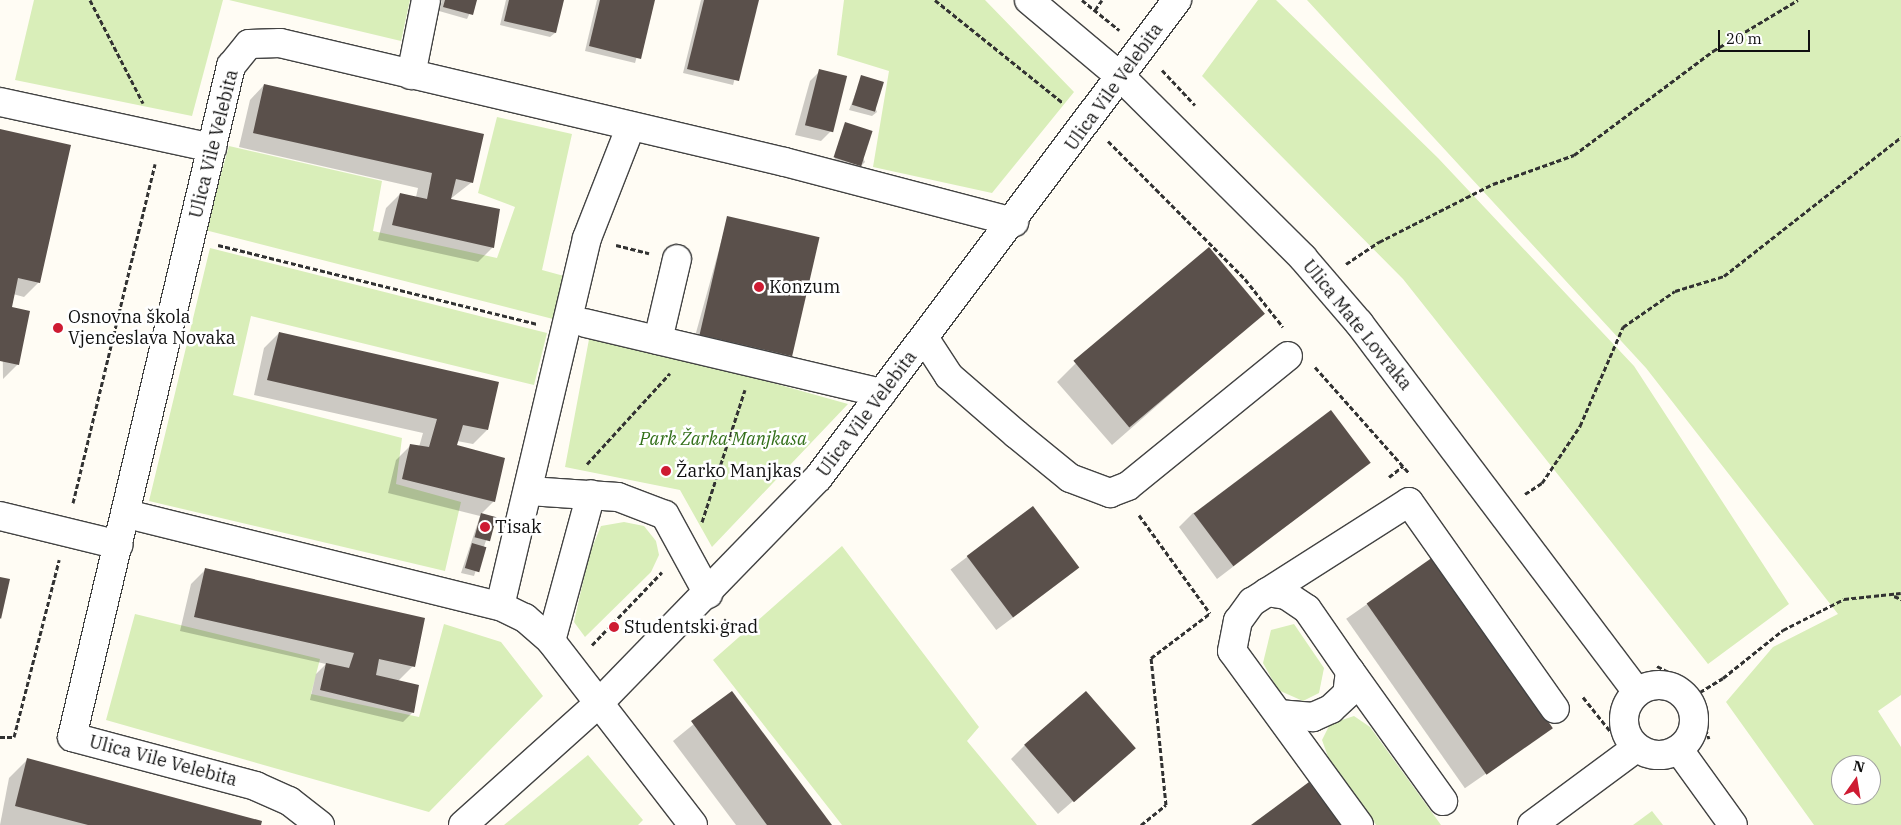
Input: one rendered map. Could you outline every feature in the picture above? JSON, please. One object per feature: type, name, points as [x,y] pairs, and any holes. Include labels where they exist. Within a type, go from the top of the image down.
[{"type":"street","points":[[411,75],[426,0]]},
{"type":"street","name":"Ulica Mate Lovraka","points":[[1029,0],[1122,78],[1276,230],[1359,322],[1637,692]]},
{"type":"street","name":"Ulica Vile Velebita","points":[[464,825],[600,702],[708,594],[818,478],[1014,222],[1122,78],[1177,0]]},
{"type":"street","name":"Ulica Vile Velebita","points":[[320,825],[289,801],[256,786],[72,737],[127,514],[231,66],[249,44],[280,43],[631,126],[1014,222]]},
{"type":"street","points":[[0,102],[212,148]]},
{"type":"street","points":[[500,606],[528,491],[575,327],[587,238],[631,126]]},
{"type":"street","points":[[658,340],[677,259]]},
{"type":"street","points":[[575,327],[658,340],[882,393]]},
{"type":"street","points":[[925,339],[949,376],[1070,478],[1110,493],[1120,489],[1295,349]]},
{"type":"street","points":[[528,491],[591,494],[640,502],[665,515],[708,594]]},
{"type":"street","points":[[552,641],[591,494]]},
{"type":"street","points":[[1359,825],[1281,714],[1232,651],[1238,621],[1252,602],[1409,502],[1555,709]]},
{"type":"street","points":[[127,514],[500,606],[525,618],[552,641],[693,825]]},
{"type":"street","points":[[0,516],[119,545]]},
{"type":"street","points":[[1267,592],[1286,595],[1307,609],[1443,801]]},
{"type":"street","points":[[1281,714],[1313,717],[1331,709],[1347,694],[1350,670]]},
{"type":"street","points":[[1532,825],[1632,751],[1662,756],[1679,750],[1694,724],[1687,700],[1666,686],[1637,692],[1623,720],[1632,751]]},
{"type":"street","points":[[1679,750],[1733,825]]},
{"type":"path","points":[[0,737],[14,737],[66,532],[161,137],[90,0]]},
{"type":"path","points":[[935,0],[1088,123],[1145,174],[1245,279],[1295,349],[1415,482]]},
{"type":"path","points":[[1082,0],[1142,49]]},
{"type":"path","points":[[1095,10],[1102,0]]},
{"type":"path","points":[[1345,265],[1379,242],[1493,184],[1574,155],[1713,51],[1798,0]]},
{"type":"path","points":[[1525,494],[1542,482],[1580,426],[1623,328],[1675,291],[1724,276],[1901,137]]},
{"type":"path","points":[[191,238],[575,327]]},
{"type":"path","points":[[587,238],[677,259]]},
{"type":"path","points":[[584,468],[692,348]]},
{"type":"path","points":[[700,529],[754,362]]},
{"type":"path","points":[[1120,489],[1210,613]]},
{"type":"path","points":[[586,651],[666,568]]},
{"type":"path","points":[[1687,700],[1723,678],[1783,630],[1844,599],[1894,596],[1901,593]]},
{"type":"path","points":[[1894,596],[1901,599]]},
{"type":"path","points":[[1579,692],[1632,751]]},
{"type":"path","points":[[1141,825],[1166,805]]},
{"type":"green space","points":[[34,0],[223,0],[192,116],[15,80]]},
{"type":"green space","points":[[229,0],[410,0],[401,41]]},
{"type":"green space","points":[[844,0],[985,0],[1074,92],[992,193],[873,167],[889,71],[837,55]]},
{"type":"green space","points":[[1258,0],[1276,0],[1438,158],[1634,366],[1789,604],[1708,664],[1403,279],[1202,76]]},
{"type":"green space","points":[[1307,0],[1901,0],[1901,695],[1878,711],[1901,747],[1901,825],[1814,825],[1726,702],[1773,647],[1838,614],[1646,368]]},
{"type":"green space","points":[[497,117],[572,134],[542,270],[564,276],[557,320],[205,230],[229,146],[382,181],[373,231],[497,258],[515,207],[478,193]]},
{"type":"green space","points":[[210,248],[547,333],[534,385],[251,316],[233,395],[402,438],[396,484],[461,502],[445,571],[149,501]]},
{"type":"green space","name":"Park Žarka Manjkasa","points":[[590,334],[848,404],[712,547],[680,490],[565,467]]},
{"type":"green space","points":[[624,522],[644,526],[656,541],[659,555],[651,572],[585,637],[574,622],[589,555],[601,526]]},
{"type":"green space","points":[[842,546],[979,727],[967,741],[1037,825],[842,825],[713,660]]},
{"type":"green space","points":[[135,614],[320,659],[311,694],[419,717],[444,624],[501,642],[543,696],[429,812],[106,720]]},
{"type":"green space","points":[[1294,624],[1324,668],[1319,693],[1303,701],[1278,690],[1263,663],[1271,630]]},
{"type":"green space","points":[[1354,716],[1370,727],[1441,825],[1376,825],[1331,765],[1322,740],[1330,724]]},
{"type":"green space","points":[[588,755],[643,820],[638,825],[504,825]]},
{"type":"green space","points":[[1652,811],[1663,825],[1633,825]]},
{"type":"building","points":[[445,0],[477,0],[473,15],[443,7]]},
{"type":"building","points":[[509,0],[564,0],[556,33],[504,21]]},
{"type":"building","points":[[600,0],[655,0],[641,59],[589,46]]},
{"type":"building","points":[[704,0],[759,0],[739,81],[687,69]]},
{"type":"building","points":[[819,69],[847,76],[833,132],[805,125]]},
{"type":"building","points":[[861,75],[884,82],[875,112],[852,105]]},
{"type":"building","points":[[264,84],[484,134],[473,183],[456,179],[451,199],[500,209],[494,248],[392,225],[400,193],[427,199],[432,173],[253,133]]},
{"type":"building","points":[[845,122],[873,131],[861,166],[834,157]]},
{"type":"building","points":[[0,129],[71,145],[40,283],[18,278],[12,307],[30,311],[19,365],[0,361]]},
{"type":"building","name":"Konzum","points":[[727,216],[820,237],[792,356],[700,335]]},
{"type":"building","points":[[1209,247],[1265,314],[1129,427],[1073,361]]},
{"type":"building","points":[[279,332],[499,382],[488,430],[463,425],[457,445],[505,458],[495,502],[402,479],[410,444],[429,447],[437,419],[267,380]]},
{"type":"building","points":[[1331,410],[1371,463],[1233,566],[1194,514]]},
{"type":"building","points":[[1033,506],[1079,567],[1013,617],[967,556]]},
{"type":"building","name":"Tisak","points":[[481,513],[496,517],[490,541],[475,537]]},
{"type":"building","points":[[472,543],[486,547],[479,572],[465,568]]},
{"type":"building","points":[[1433,557],[1553,728],[1487,775],[1367,603]]},
{"type":"building","points":[[205,568],[425,618],[415,667],[379,659],[376,675],[419,685],[414,713],[320,690],[326,663],[349,668],[354,653],[194,617]]},
{"type":"building","points":[[0,577],[10,579],[1,619],[0,618]]},
{"type":"building","points":[[732,691],[832,825],[767,825],[691,721]]},
{"type":"building","points":[[1086,691],[1136,748],[1074,802],[1024,745]]},
{"type":"building","points":[[27,758],[262,821],[261,825],[88,825],[15,806]]},
{"type":"building","points":[[1309,782],[1341,825],[1251,825]]},
{"type":"place","name":"Konzum","points":[[759,287]]},
{"type":"place","name":"Osnovna škola Vjenceslava Novaka","points":[[58,328]]},
{"type":"place","name":"Žarko Manjkas","points":[[666,471]]},
{"type":"place","name":"Tisak","points":[[485,527]]},
{"type":"place","name":"Studentski grad","points":[[614,627]]}]
